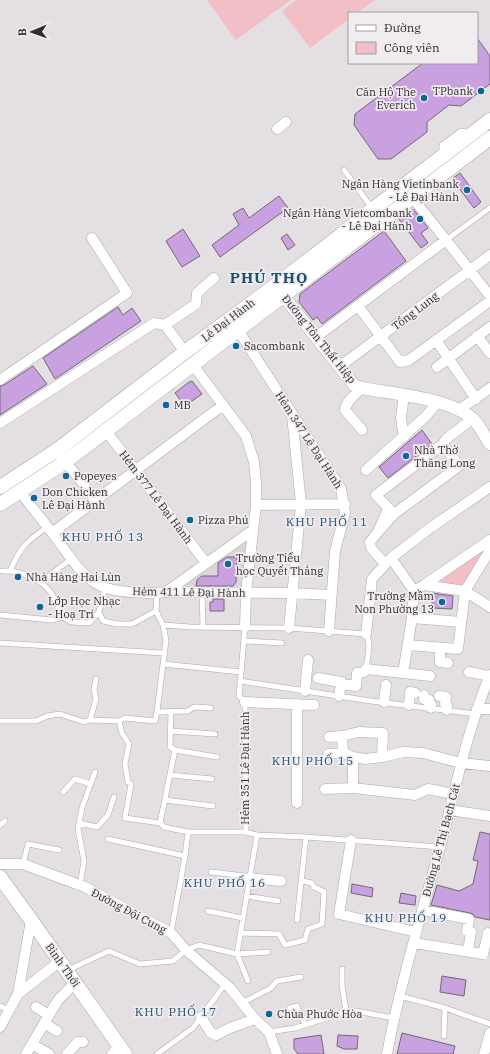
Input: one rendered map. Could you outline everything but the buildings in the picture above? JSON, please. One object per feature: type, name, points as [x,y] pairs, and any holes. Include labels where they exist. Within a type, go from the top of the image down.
[{"type":"main road","name":"Lê Đại Hành","points":[[0,487],[106,431],[238,330],[341,235],[490,120]]},
{"type":"main road","name":"Lê Đại Hành","points":[[0,504],[20,492],[185,352],[280,291],[412,197],[490,138]]},
{"type":"main road","points":[[185,352],[193,365]]},
{"type":"main road","name":"Bình Thới","points":[[4,885],[31,920],[75,983],[118,1051]]},
{"type":"street","points":[[277,129],[286,122]]},
{"type":"street","points":[[412,197],[490,296]]},
{"type":"street","points":[[0,380],[127,293],[92,238]]},
{"type":"street","points":[[316,337],[446,240]]},
{"type":"street","name":"Tổng Lung","points":[[339,367],[490,255]]},
{"type":"street","points":[[165,325],[196,304],[197,293],[214,278]]},
{"type":"street","name":"Đường Tôn Thất Hiệp","points":[[280,291],[351,382],[362,388],[442,402],[459,410],[472,419],[490,444]]},
{"type":"street","points":[[358,306],[400,362],[408,360],[490,301]]},
{"type":"street","points":[[0,423],[154,323],[165,325],[185,352]]},
{"type":"street","points":[[437,367],[490,327]]},
{"type":"street","name":"Hẻm 347 Lê Đại Hành","points":[[238,330],[341,489],[346,513],[335,551],[329,631]]},
{"type":"street","points":[[477,336],[490,353]]},
{"type":"street","points":[[436,340],[476,398]]},
{"type":"street","name":"Hẻm 351 Lê Đại Hành","points":[[193,365],[246,436],[250,449],[255,475],[256,504],[246,593],[245,627]]},
{"type":"street","points":[[362,388],[345,406],[345,410],[362,430]]},
{"type":"street","points":[[459,410],[490,388]]},
{"type":"street","points":[[404,395],[401,418],[404,437]]},
{"type":"street","points":[[366,470],[404,437],[438,402]]},
{"type":"street","points":[[49,530],[96,500],[223,405]]},
{"type":"street","points":[[289,628],[301,504],[292,413]]},
{"type":"street","points":[[391,512],[376,495],[443,444],[472,419]]},
{"type":"street","name":"Hẻm 377 Lê Đại Hành","points":[[106,431],[206,563]]},
{"type":"street","points":[[404,673],[412,618],[414,591],[388,561],[371,548],[370,542],[391,512],[459,466],[443,444]]},
{"type":"street","points":[[61,456],[96,500]]},
{"type":"street","points":[[366,634],[372,579],[388,561],[430,528],[490,487]]},
{"type":"street","name":"Hẻm 411 Lê Đại Hành","points":[[20,492],[71,559],[90,579],[105,588],[121,591],[161,593],[292,593],[331,595]]},
{"type":"street","points":[[256,504],[345,504]]},
{"type":"street","points":[[161,593],[253,530]]},
{"type":"street","points":[[414,591],[490,540]]},
{"type":"street","points":[[408,645],[458,649],[465,591],[490,550]]},
{"type":"street","points":[[424,585],[465,591],[490,607]]},
{"type":"street","points":[[412,618],[461,622]]},
{"type":"street","points":[[440,648],[440,662],[448,663]]},
{"type":"street","points":[[305,691],[308,660]]},
{"type":"street","points":[[318,678],[356,686],[357,672],[364,672],[366,669],[430,676]]},
{"type":"street","points":[[469,672],[490,676]]},
{"type":"street","name":"Đường Lê Thị Bạch Cát","points":[[387,1054],[394,1018],[461,763],[477,711],[490,676]]},
{"type":"street","points":[[339,696],[341,684]]},
{"type":"street","points":[[384,702],[386,685]]},
{"type":"street","points":[[409,705],[410,692],[420,694],[424,699],[429,700],[431,708]]},
{"type":"street","points":[[439,696],[446,697],[445,704],[448,705],[447,710]]},
{"type":"street","points":[[245,702],[314,705]]},
{"type":"street","points":[[297,704],[298,803]]},
{"type":"street","points":[[477,711],[490,709]]},
{"type":"street","points":[[329,737],[342,736],[358,732],[384,733],[382,757]]},
{"type":"street","points":[[342,736],[343,753]]},
{"type":"street","points":[[328,754],[343,753],[353,757],[365,759],[404,752],[423,754],[461,763],[490,766]]},
{"type":"street","points":[[352,788],[353,757]]},
{"type":"street","points":[[325,789],[352,788],[415,795],[428,789],[453,794]]},
{"type":"street","points":[[449,810],[490,816]]},
{"type":"street","points":[[351,840],[339,912],[341,915],[416,932]]},
{"type":"street","name":"Đường Đội Cung","points":[[0,864],[23,864],[80,886],[171,933],[186,950],[225,984],[255,1019],[269,1032],[277,1054]]},
{"type":"street","points":[[249,878],[281,881]]},
{"type":"street","points":[[422,910],[469,919],[467,931],[471,932],[468,952]]},
{"type":"street","points":[[0,1027],[18,994],[31,920]]},
{"type":"street","points":[[414,942],[483,954],[488,934]]},
{"type":"street","points":[[18,994],[63,966]]},
{"type":"street","points":[[26,1054],[58,1000],[75,983]]},
{"type":"street","points":[[36,1007],[58,1031]]},
{"type":"street","points":[[201,1017],[211,1033],[216,1035],[255,1019]]},
{"type":"street","points":[[484,1054],[490,1033]]},
{"type":"street","points":[[67,1054],[78,1042],[84,1042]]},
{"type":"street","points":[[32,1044],[49,1054]]},
{"type":"lane","points":[[344,170],[373,209]]},
{"type":"lane","points":[[446,240],[490,208]]},
{"type":"lane","points":[[10,571],[22,547],[30,539],[49,530]]},
{"type":"lane","points":[[41,582],[71,559]]},
{"type":"lane","points":[[1,571],[19,573],[41,582],[51,594],[62,617],[71,622],[89,623],[99,612],[105,588]]},
{"type":"lane","points":[[0,721],[36,721],[47,716],[60,714],[84,722],[90,720],[119,721],[125,718],[155,721],[163,664],[163,653],[166,640],[163,625],[156,611],[161,593]]},
{"type":"lane","points":[[202,593],[203,626]]},
{"type":"lane","points":[[99,612],[102,621],[118,624],[132,624],[156,611]]},
{"type":"lane","points":[[0,614],[52,620],[62,617]]},
{"type":"lane","points":[[163,625],[289,628],[366,634],[369,639],[369,644],[366,669]]},
{"type":"lane","name":"Hẻm 351 Lê Đại Hành","points":[[245,627],[239,696],[245,702],[246,832]]},
{"type":"lane","points":[[244,641],[282,644]]},
{"type":"lane","points":[[0,643],[163,653]]},
{"type":"lane","points":[[163,664],[241,672]]},
{"type":"lane","points":[[90,720],[96,699],[94,689],[96,679]]},
{"type":"lane","points":[[240,681],[431,708],[477,711]]},
{"type":"lane","points":[[157,712],[188,711],[194,707],[211,708]]},
{"type":"lane","points":[[171,712],[170,747],[175,750],[217,757]]},
{"type":"lane","points":[[119,721],[122,733],[129,744],[125,764],[128,782],[131,784],[125,818],[160,822],[164,827],[188,832],[246,832],[257,835],[306,837],[440,847]]},
{"type":"lane","points":[[170,731],[215,734]]},
{"type":"lane","points":[[160,822],[175,750]]},
{"type":"lane","points":[[80,886],[84,861],[78,829],[82,808],[95,772]]},
{"type":"lane","points":[[170,775],[212,779]]},
{"type":"lane","points":[[63,792],[75,779],[91,784]]},
{"type":"lane","points":[[79,823],[97,827],[108,815],[114,797]]},
{"type":"lane","points":[[165,800],[213,806]]},
{"type":"lane","points":[[0,824],[5,821]]},
{"type":"lane","points":[[171,933],[188,832]]},
{"type":"lane","points":[[248,981],[237,954],[257,835]]},
{"type":"lane","points":[[297,920],[306,837]]},
{"type":"lane","points":[[108,839],[185,856]]},
{"type":"lane","points":[[23,864],[28,844],[59,850]]},
{"type":"lane","points":[[211,872],[245,876],[249,878]]},
{"type":"lane","points":[[240,933],[279,934],[285,944],[305,940],[308,929],[322,924],[324,892],[314,887],[312,883],[302,881]]},
{"type":"lane","points":[[246,896],[278,901]]},
{"type":"lane","points":[[208,911],[242,918]]},
{"type":"lane","points":[[63,966],[109,952],[140,964],[173,961],[186,950],[199,945],[237,954],[268,952]]},
{"type":"lane","points":[[342,969],[342,985],[346,1010]]},
{"type":"lane","points":[[242,1003],[272,988],[277,981],[301,977]]},
{"type":"lane","points":[[156,1054],[193,1028],[225,984]]},
{"type":"lane","points":[[400,996],[445,1008],[490,1024]]},
{"type":"lane","points":[[0,1006],[9,1010]]},
{"type":"lane","points":[[290,1008],[297,1006],[305,1025]]},
{"type":"lane","points":[[444,1036],[445,1008]]},
{"type":"lane","points":[[269,1032],[295,1028],[333,1016],[346,1010],[394,1018]]},
{"type":"shaded area","name":"Trường Tiểu học Quyết Thắng","points":[[248,537],[242,591],[176,591]]},
{"type":"green space","points":[[207,0],[291,0],[236,40]]},
{"type":"green space","points":[[296,0],[375,0],[358,12],[348,12],[348,20],[310,48],[282,11]]},
{"type":"green space","points":[[490,543],[462,588],[431,583]]},
{"type":"place","name":"TPbank","points":[[481,91]]},
{"type":"place","name":"Căn Hộ The Everich","points":[[424,98]]},
{"type":"place","name":"Ngân Hàng Vietinbank - Lê Đại Hành","points":[[467,190]]},
{"type":"place","name":"Ngân Hàng Vietcombank - Lê Đại Hành","points":[[420,219]]},
{"type":"place","name":"Sacombank","points":[[236,346]]},
{"type":"place","name":"MB","points":[[166,405]]},
{"type":"place","name":"Nhà Thờ Thăng Long","points":[[406,456]]},
{"type":"place","name":"Popeyes","points":[[66,476]]},
{"type":"place","name":"Don Chicken Lê Đại Hành","points":[[34,498]]},
{"type":"place","name":"Pizza Phú","points":[[190,520]]},
{"type":"place","name":"Trường Tiểu học Quyết Thắng","points":[[228,564]]},
{"type":"place","name":"Nhà Hàng Hai Lùn","points":[[18,577]]},
{"type":"place","name":"Trường Mầm Non Phường 13","points":[[442,602]]},
{"type":"place","name":"Lớp Học Nhạc - Hoạ Trí","points":[[40,607]]},
{"type":"place","name":"Chùa Phước Hòa","points":[[269,1014]]},
{"type":"district","name":"PHÚ THỌ","points":[[269,277]]},
{"type":"district","name":"KHU PHỐ 11","points":[[327,521]]},
{"type":"district","name":"KHU PHỐ 13","points":[[103,536]]},
{"type":"district","name":"KHU PHỐ 15","points":[[313,760]]},
{"type":"district","name":"KHU PHỐ 16","points":[[225,882]]},
{"type":"district","name":"KHU PHỐ 19","points":[[406,917]]},
{"type":"district","name":"KHU PHỐ 17","points":[[176,1011]]}]
